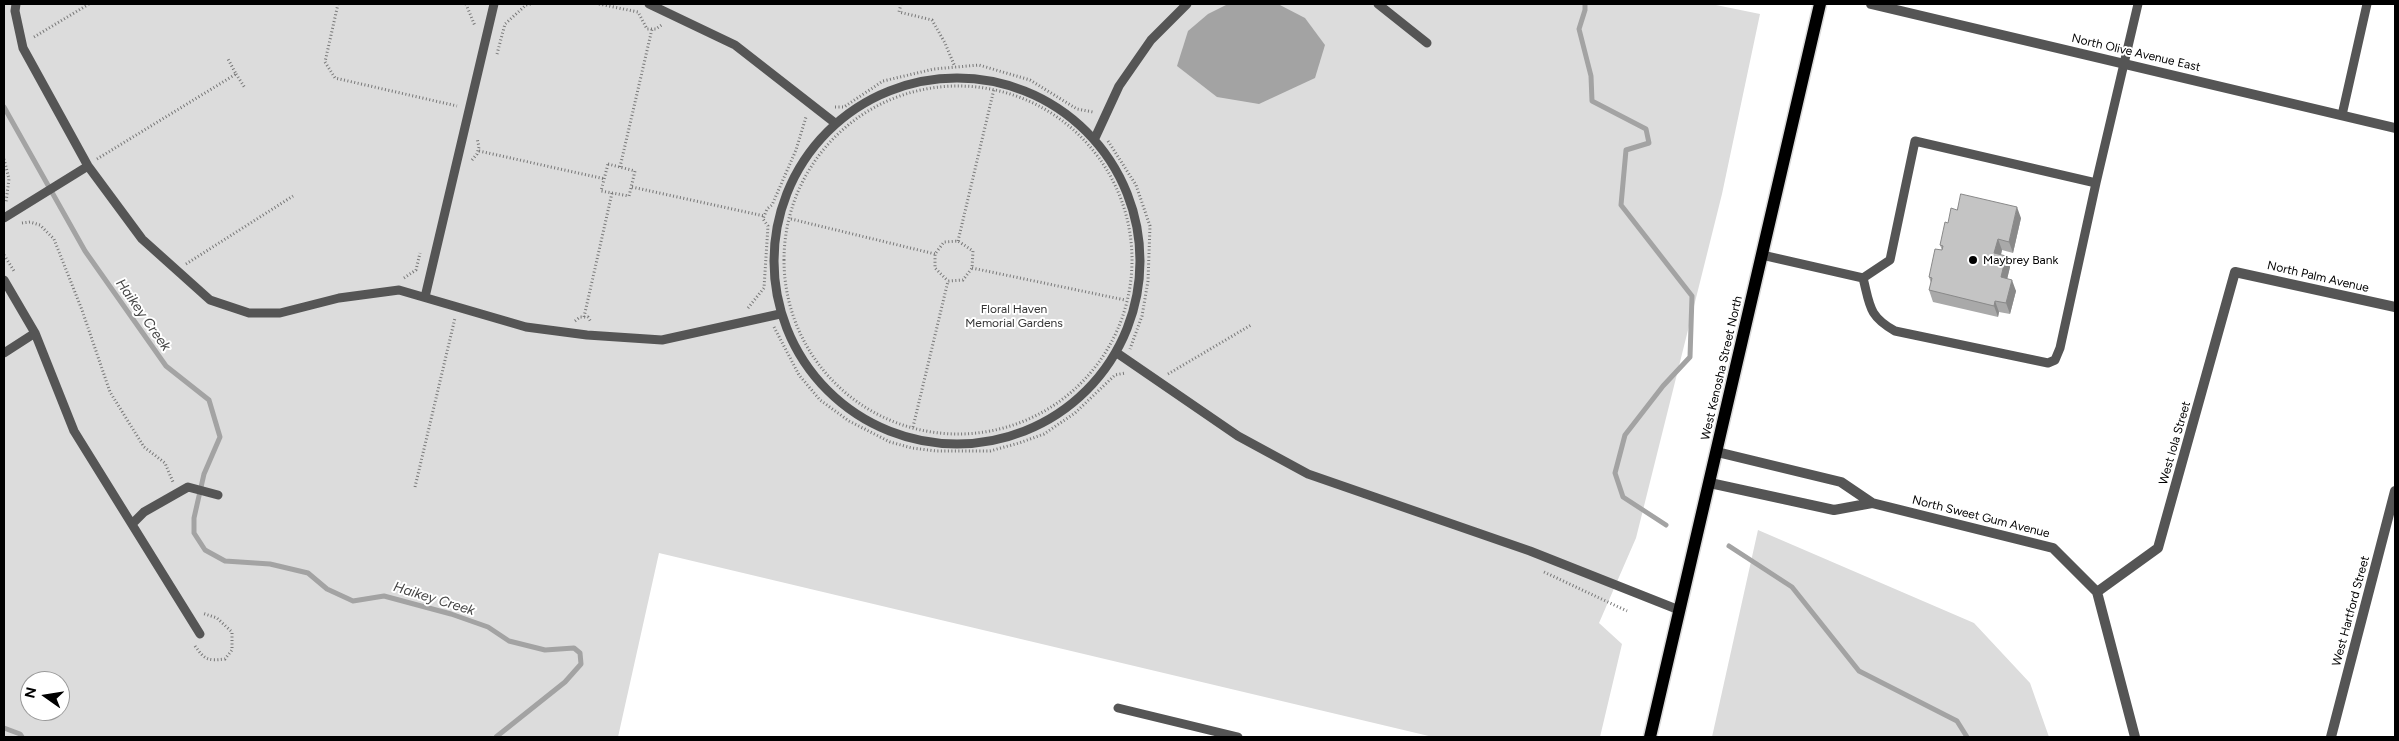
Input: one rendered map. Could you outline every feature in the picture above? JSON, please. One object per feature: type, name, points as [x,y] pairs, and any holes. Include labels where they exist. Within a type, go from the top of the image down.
[{"type":"main road","name":"West Kenosha Street North","points":[[1650,737],[1820,4]]},
{"type":"street","name":"North Olive Avenue East","points":[[1871,4],[2395,128]]},
{"type":"street","name":"North Palm Avenue","points":[[2235,272],[2395,308]]},
{"type":"street","name":"West Iola Street","points":[[2098,592],[2158,548],[2235,272]]},
{"type":"street","name":"North Sweet Gum Avenue","points":[[1717,452],[1841,482],[1872,503],[2053,548],[2098,592]]},
{"type":"street","name":"North Sweet Gum Avenue","points":[[1710,483],[1834,510],[1872,503]]},
{"type":"street","name":"West Hartford Street","points":[[2331,737],[2395,491]]},
{"type":"street","points":[[2098,592],[2135,737]]},
{"type":"lane","points":[[16,4],[15,11],[23,48],[88,166],[142,239],[210,300],[249,313],[280,313],[339,298],[399,290],[425,296],[526,327],[587,335],[662,340],[780,314]]},
{"type":"lane","points":[[425,296],[494,4]]},
{"type":"lane","points":[[649,4],[735,45],[835,123]]},
{"type":"lane","points":[[1095,138],[1119,86],[1151,40],[1187,4]]},
{"type":"lane","points":[[1378,4],[1428,43]]},
{"type":"lane","points":[[1863,278],[1872,313],[1882,323],[1895,330],[2048,363],[2055,360],[2060,348],[2138,4]]},
{"type":"lane","points":[[2342,115],[2367,4]]},
{"type":"lane","points":[[953,76],[993,79],[1031,91],[1066,111],[1095,138],[1126,186],[1141,242],[1138,299],[1117,353],[1088,391],[1051,420],[1008,438],[962,445],[916,441],[872,424],[834,398],[803,362],[780,314],[774,264],[781,209],[804,158],[835,123],[876,95],[913,81],[953,76]]},
{"type":"lane","points":[[1762,255],[1863,278],[1890,260],[1915,141],[2096,183]]},
{"type":"lane","points":[[4,218],[88,166]]},
{"type":"lane","points":[[4,280],[35,333],[74,431],[200,634]]},
{"type":"lane","points":[[4,353],[35,333]]},
{"type":"lane","points":[[1117,353],[1238,436],[1308,474],[1530,551],[1679,610]]},
{"type":"lane","points":[[132,524],[144,512],[188,487],[215,495]]},
{"type":"lane","points":[[1118,708],[1238,737]]},
{"type":"path","points":[[31,39],[89,4]]},
{"type":"path","points":[[338,4],[325,62],[335,78],[457,106]]},
{"type":"path","points":[[466,4],[476,26],[473,35]]},
{"type":"path","points":[[495,63],[504,24],[526,5],[531,4]]},
{"type":"path","points":[[598,4],[638,12],[647,29],[656,29],[664,23]]},
{"type":"path","points":[[900,4],[899,12],[932,20],[954,67]]},
{"type":"path","points":[[620,167],[652,29]]},
{"type":"path","points":[[228,59],[245,88]]},
{"type":"path","points":[[826,106],[844,107],[883,81],[934,68],[979,65],[1030,80],[1077,109],[1093,113],[1098,105]]},
{"type":"path","points":[[102,167],[96,159],[236,74]]},
{"type":"path","points":[[799,202],[791,220],[780,260],[787,311],[810,356],[834,385],[863,408],[922,430],[982,436],[1037,420],[1080,386],[1119,330],[1129,281],[1131,227],[1111,172],[1085,137],[1039,104],[994,88],[953,82],[909,90],[867,109],[824,151],[812,176]]},
{"type":"path","points":[[958,241],[994,88]]},
{"type":"path","points":[[455,115],[459,97]]},
{"type":"path","points":[[743,311],[764,288],[768,226],[763,219],[767,209],[772,205],[796,150],[807,119],[805,113]]},
{"type":"path","points":[[478,131],[476,140],[478,151]]},
{"type":"path","points":[[1106,138],[1136,185],[1150,226],[1148,281],[1142,316],[1129,353]]},
{"type":"path","points":[[478,151],[605,179]]},
{"type":"path","points":[[470,168],[472,158],[478,151]]},
{"type":"path","points":[[4,159],[9,179],[8,197],[5,205],[12,202]]},
{"type":"path","points":[[608,164],[635,171],[629,196],[601,191],[605,179],[608,164]]},
{"type":"path","points":[[632,187],[764,216]]},
{"type":"path","points":[[584,317],[612,193]]},
{"type":"path","points":[[190,271],[184,266],[293,196]]},
{"type":"path","points":[[791,220],[935,254]]},
{"type":"path","points":[[16,223],[30,222],[40,225],[54,239],[82,310],[110,392],[144,447],[165,463],[169,469],[173,481],[171,487]]},
{"type":"path","points":[[958,241],[973,251],[972,268],[963,280],[948,282],[935,268],[935,254],[944,242],[958,241]]},
{"type":"path","points":[[394,279],[404,279],[416,270],[421,251]]},
{"type":"path","points":[[972,268],[1125,300]]},
{"type":"path","points":[[913,427],[948,282]]},
{"type":"path","points":[[415,487],[456,315],[464,318]]},
{"type":"path","points":[[570,326],[580,317],[588,317],[595,328]]},
{"type":"path","points":[[1171,382],[1163,376],[1251,325]]},
{"type":"path","points":[[766,326],[775,328],[799,375],[820,400],[849,421],[890,442],[912,448],[936,451],[990,451],[1019,443],[1044,434],[1075,413],[1115,375],[1131,373]]},
{"type":"path","points":[[1542,571],[1626,611]]},
{"type":"green space","name":"Floral Haven Memorial Gardens","points":[[4,4],[1711,4],[1760,14],[1722,194],[1636,538],[1599,623],[1622,644],[1600,737],[1433,737],[659,553],[618,737],[4,737]]},
{"type":"green space","points":[[1758,530],[1974,623],[2030,683],[2049,737],[1712,737]]},
{"type":"shaded area","points":[[1228,4],[1278,4],[1305,18],[1325,45],[1315,78],[1259,104],[1217,97],[1177,66],[1188,31],[1208,14]]},
{"type":"building","name":"Maybrey Bank","points":[[1961,194],[2017,207],[2009,242],[1998,239],[1994,253],[2006,256],[2001,277],[2012,280],[2006,303],[1995,301],[1994,306],[1929,290],[1932,278],[1929,277],[1935,249],[1942,250],[1943,246],[1940,245],[1945,222],[1948,223],[1951,208],[1957,210]]},
{"type":"waterway","points":[[1585,4],[1579,29],[1591,76],[1592,101],[1646,129],[1649,143],[1626,150],[1621,205],[1692,296],[1690,357],[1663,386],[1625,435],[1615,473],[1623,497],[1666,525]]},
{"type":"waterway","name":"Haikey Creek","points":[[4,107],[85,251],[166,366],[209,400],[220,437],[204,474],[194,518],[194,533],[205,550],[225,561],[270,564],[308,573],[327,589],[353,601],[384,596],[451,614],[488,627],[509,641],[545,650],[574,648],[580,653],[581,664],[565,682],[496,737]]},
{"type":"waterway","points":[[1729,546],[1792,587],[1859,671],[1957,721],[1967,737]]},
{"type":"waterway","points":[[4,728],[20,734],[22,737]]},
{"type":"place","name":"Maybrey Bank","points":[[1973,260]]}]
